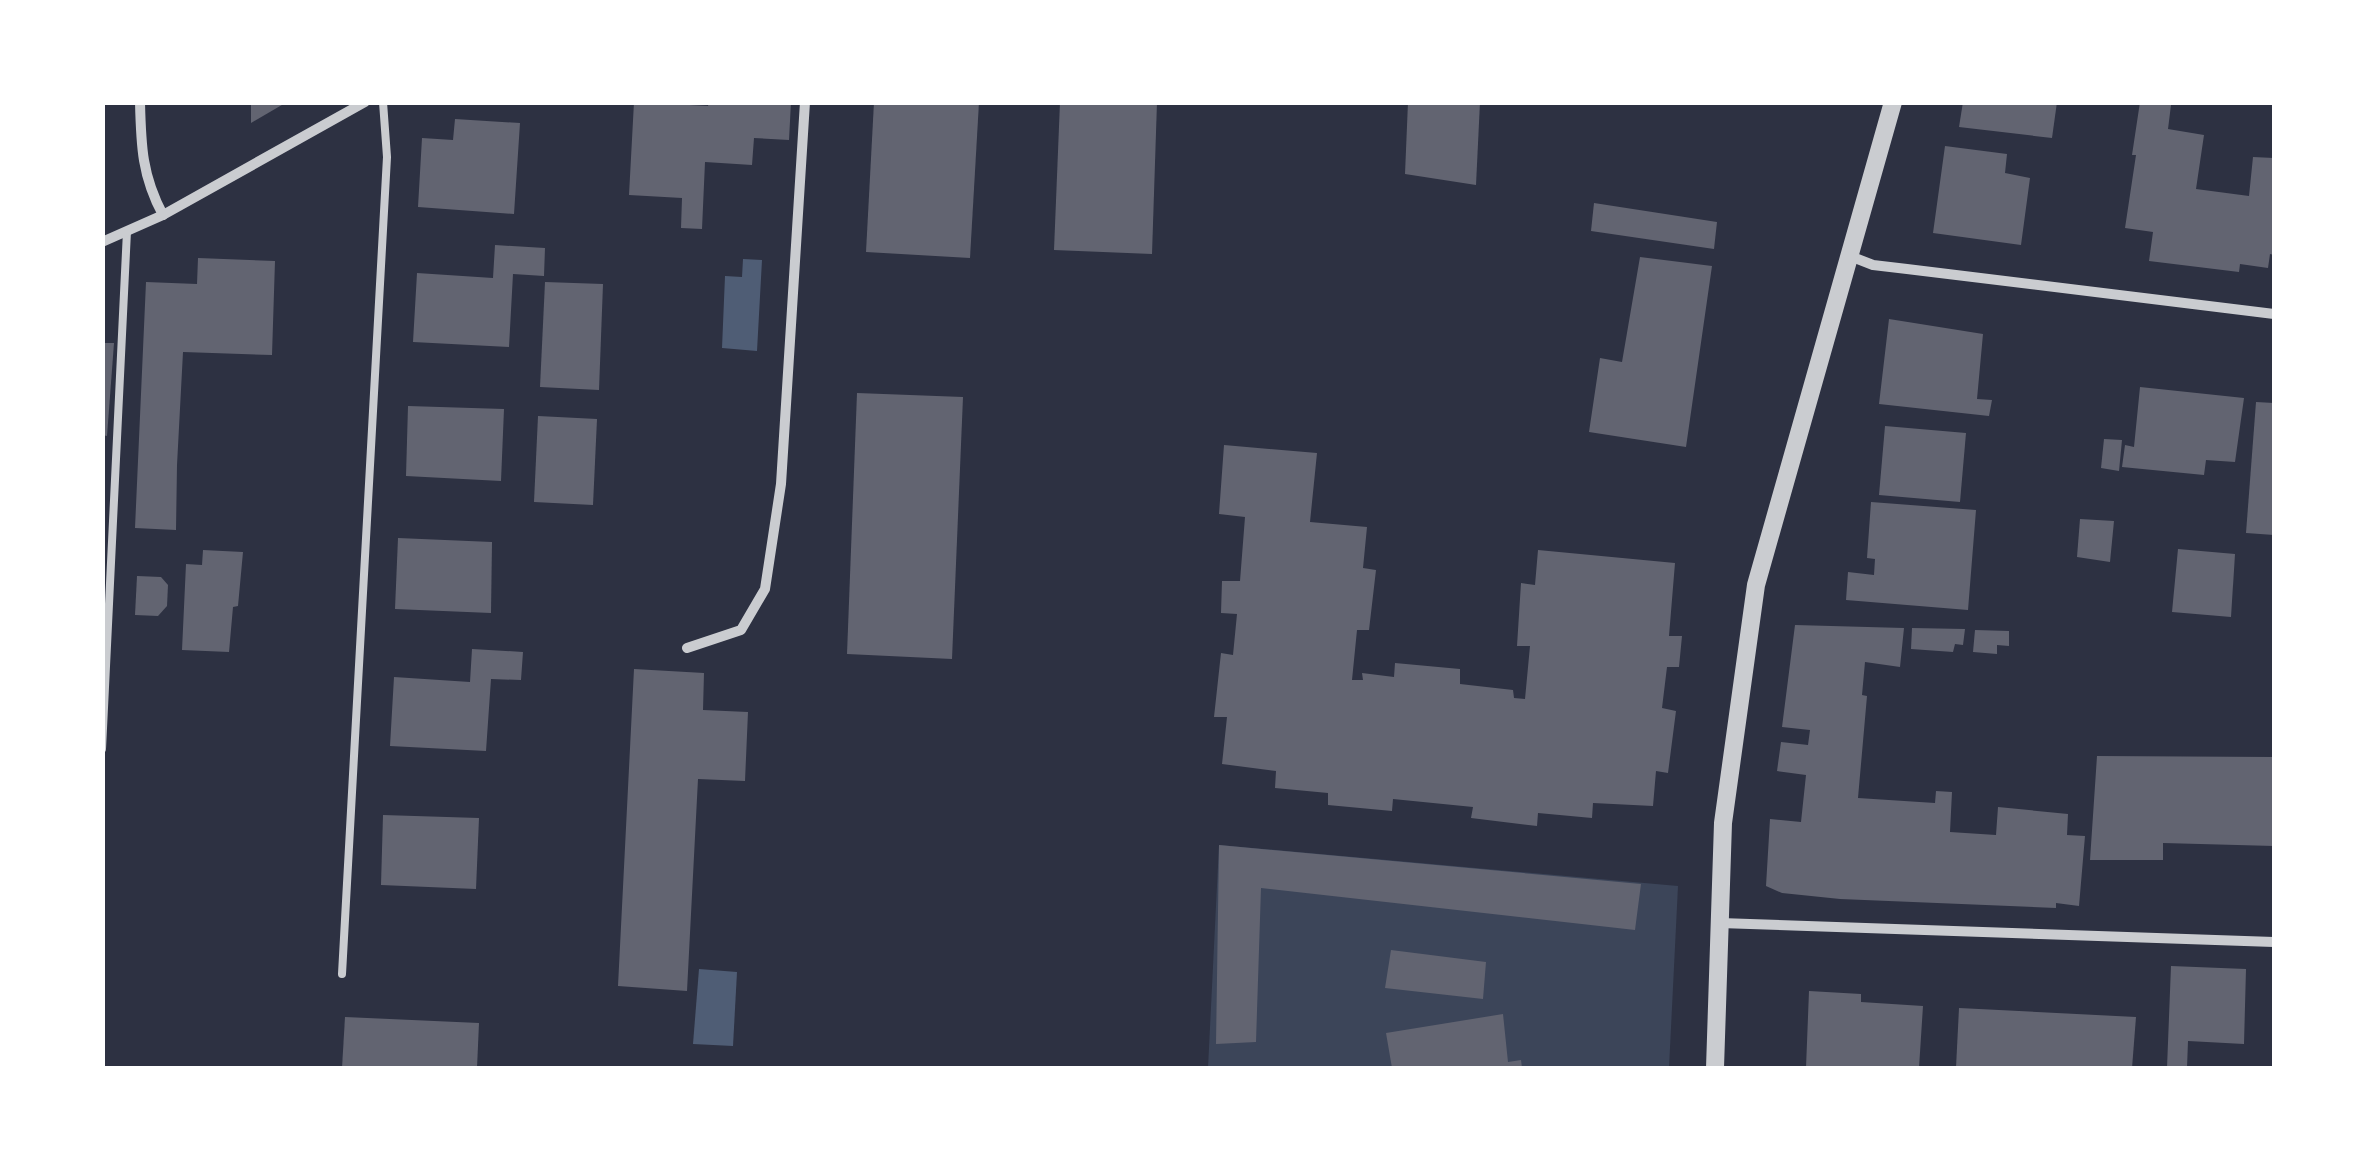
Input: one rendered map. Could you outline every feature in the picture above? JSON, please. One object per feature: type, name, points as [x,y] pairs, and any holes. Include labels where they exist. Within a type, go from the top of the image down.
[{"type":"street","points":[[140,102],[141,155],[162,215]]},
{"type":"street","points":[[102,242],[162,215],[365,102]]},
{"type":"street","points":[[687,648],[741,630],[765,590],[782,484],[804,102]]},
{"type":"street","points":[[1715,1068],[1724,823],[1756,585],[1892,102]]},
{"type":"street","points":[[1850,256],[1873,265],[2274,314]]},
{"type":"street","points":[[1720,923],[2274,942]]},
{"type":"lane","points":[[342,974],[387,157],[383,102]]},
{"type":"lane","points":[[102,749],[127,231]]},
{"type":"shaded area","points":[[743,259],[762,260],[757,351],[722,348],[725,276],[742,277]]},
{"type":"shaded area","points":[[1219,845],[1678,886],[1669,1068],[1208,1068]]},
{"type":"shaded area","points":[[699,969],[737,972],[733,1046],[693,1044]]},
{"type":"building","points":[[251,102],[287,102],[251,123]]},
{"type":"building","points":[[634,102],[708,106],[709,102],[791,102],[789,140],[754,138],[752,165],[705,162],[702,229],[681,228],[682,198],[629,195]]},
{"type":"building","points":[[874,102],[979,102],[970,258],[866,252]]},
{"type":"building","points":[[1060,102],[1157,102],[1152,254],[1054,250]]},
{"type":"building","points":[[1408,102],[1480,102],[1476,185],[1405,174]]},
{"type":"building","points":[[1963,102],[2057,102],[2052,138],[1959,127]]},
{"type":"building","points":[[2140,102],[2171,105],[2168,129],[2204,135],[2196,189],[2249,196],[2253,157],[2274,158],[2274,255],[2270,254],[2268,268],[2240,264],[2239,272],[2149,261],[2153,232],[2125,228]]},
{"type":"building","points":[[455,119],[520,123],[514,214],[418,207],[422,138],[453,140]]},
{"type":"building","points":[[1945,146],[2007,154],[2005,173],[2030,178],[2021,245],[1933,233]]},
{"type":"building","points":[[1594,203],[1717,222],[1714,249],[1591,231]]},
{"type":"building","points":[[495,245],[545,248],[544,276],[513,274],[509,347],[413,342],[417,273],[493,278]]},
{"type":"building","points":[[1640,257],[1712,266],[1686,447],[1589,432],[1600,358],[1622,362]]},
{"type":"building","points":[[198,258],[275,261],[272,355],[183,352],[176,530],[135,528],[146,282],[197,284]]},
{"type":"building","points":[[545,282],[603,284],[599,390],[540,387]]},
{"type":"building","points":[[1889,319],[1983,334],[1977,399],[1992,400],[1989,416],[1879,404]]},
{"type":"building","points":[[102,343],[114,343],[107,436],[102,435]]},
{"type":"building","points":[[2140,387],[2244,398],[2235,462],[2206,460],[2204,475],[2122,467],[2125,445],[2134,447]]},
{"type":"building","points":[[857,393],[963,397],[952,659],[847,654]]},
{"type":"building","points":[[2256,402],[2274,403],[2274,535],[2246,533]]},
{"type":"building","points":[[408,406],[504,409],[501,481],[406,476]]},
{"type":"building","points":[[538,416],[597,419],[593,505],[534,502]]},
{"type":"building","points":[[1885,426],[1966,433],[1960,502],[1879,495]]},
{"type":"building","points":[[2104,439],[2122,440],[2119,471],[2101,468]]},
{"type":"building","points":[[1224,445],[1317,453],[1310,522],[1367,527],[1363,568],[1376,570],[1369,630],[1357,630],[1352,680],[1363,680],[1362,673],[1394,677],[1395,663],[1460,669],[1460,684],[1513,690],[1514,698],[1525,699],[1530,646],[1517,646],[1521,583],[1535,585],[1538,550],[1675,563],[1669,636],[1682,636],[1679,667],[1667,667],[1662,708],[1676,711],[1668,773],[1656,771],[1653,806],[1593,803],[1592,818],[1538,813],[1537,826],[1471,818],[1473,807],[1393,799],[1392,811],[1328,805],[1328,793],[1275,788],[1276,771],[1222,764],[1227,717],[1214,717],[1221,653],[1233,655],[1237,614],[1221,613],[1222,581],[1240,581],[1245,517],[1219,514]]},
{"type":"building","points":[[1871,502],[1976,510],[1968,610],[1846,600],[1848,572],[1874,575],[1875,559],[1867,558]]},
{"type":"building","points":[[2080,519],[2114,521],[2110,562],[2077,557]]},
{"type":"building","points":[[398,538],[492,542],[491,613],[395,609]]},
{"type":"building","points":[[2178,549],[2235,554],[2231,617],[2172,612]]},
{"type":"building","points":[[203,550],[243,552],[229,652],[182,650],[186,564],[202,565]]},
{"type":"building","points":[[137,576],[161,577],[168,585],[167,606],[158,616],[135,615]]},
{"type":"building","points":[[1795,625],[1904,628],[1900,667],[1865,662],[1862,695],[1867,696],[1858,798],[1935,803],[1936,791],[1952,792],[1950,832],[1996,835],[1998,807],[2068,814],[2067,835],[2085,836],[2079,906],[1840,899],[1782,893],[1766,886],[1770,819],[1801,822],[1806,775],[1777,771],[1781,742],[1808,745],[1810,730],[1782,727]]},
{"type":"building","points":[[1912,628],[1965,629],[1963,645],[1955,644],[1953,652],[1911,649]]},
{"type":"building","points":[[1975,630],[2009,631],[2009,646],[1997,645],[1997,654],[1973,652]]},
{"type":"building","points":[[472,649],[523,652],[521,680],[491,679],[486,751],[390,746],[394,677],[470,682]]},
{"type":"building","points":[[634,669],[704,673],[703,710],[748,712],[745,781],[698,779],[687,991],[618,986]]},
{"type":"building","points":[[2097,756],[2274,757],[2274,846],[2163,843],[2163,860],[2090,860]]},
{"type":"building","points":[[383,815],[479,818],[476,889],[381,885]]},
{"type":"building","points":[[1219,845],[1641,884],[1635,930],[1261,888],[1256,1042],[1216,1044]]},
{"type":"building","points":[[1391,950],[1486,962],[1483,999],[1385,988]]},
{"type":"building","points":[[2171,966],[2246,969],[2244,1044],[2188,1041],[2187,1068],[2167,1068]]},
{"type":"building","points":[[1809,991],[1861,994],[1861,1002],[1923,1006],[1919,1068],[1806,1068]]},
{"type":"building","points":[[1959,1008],[2136,1017],[2132,1068],[1956,1068]]},
{"type":"building","points":[[1503,1014],[1508,1062],[1521,1060],[1522,1068],[1392,1068],[1386,1033]]},
{"type":"building","points":[[345,1017],[479,1023],[477,1068],[342,1068]]}]
